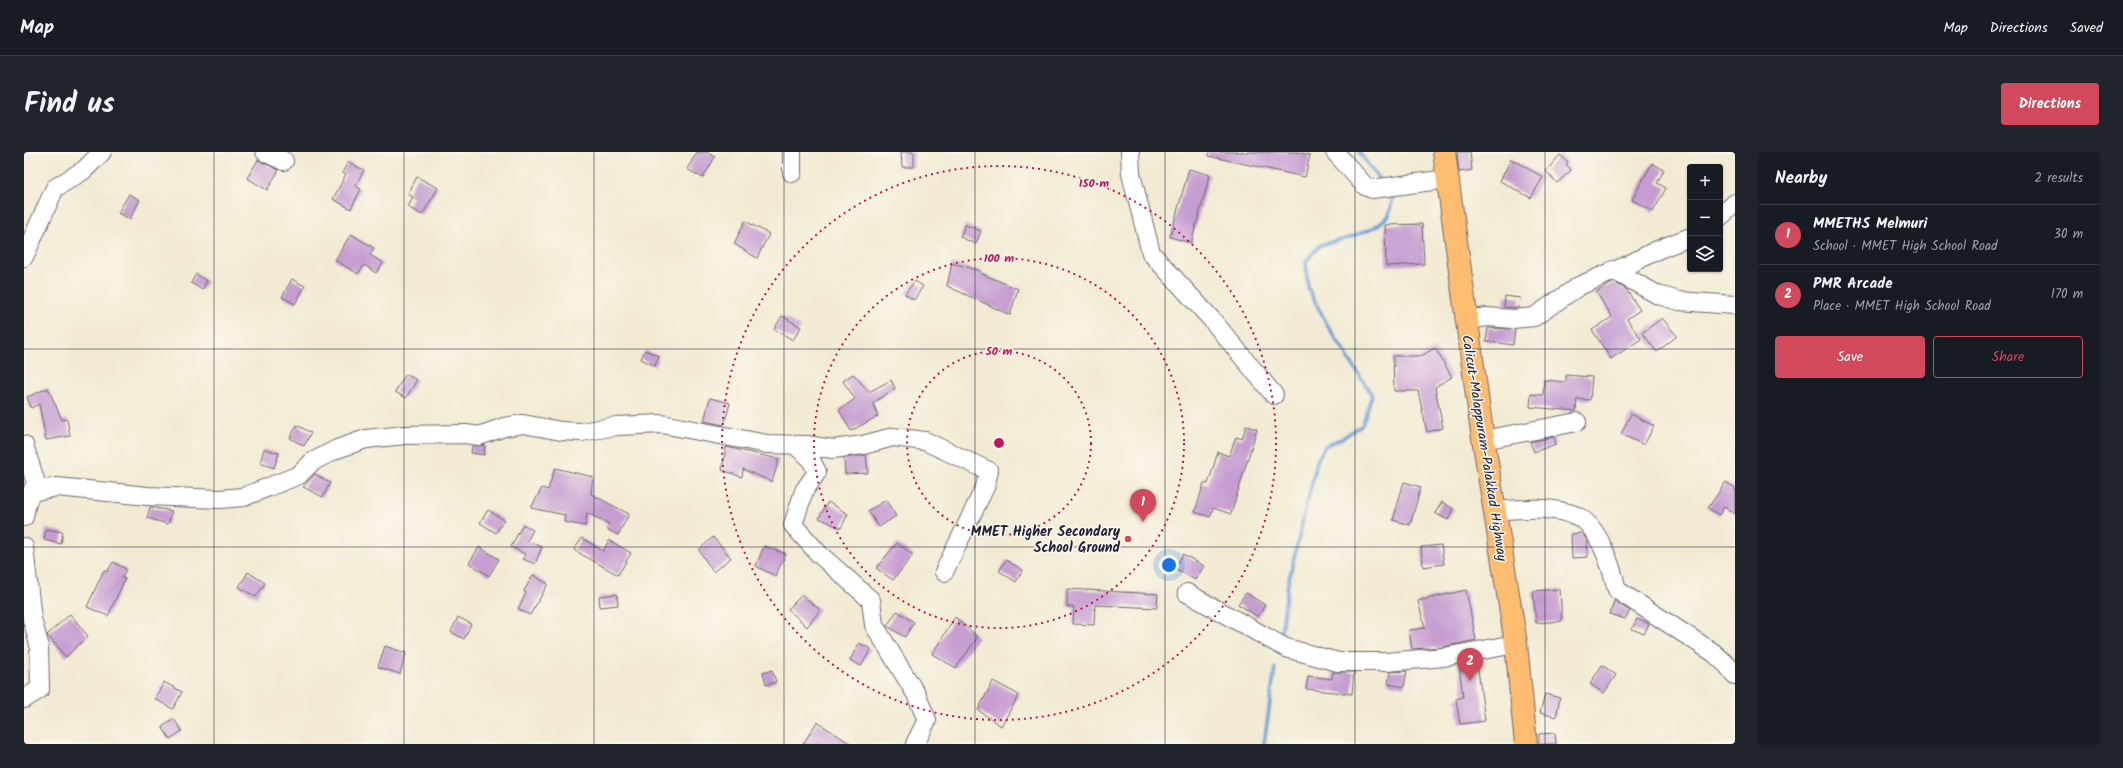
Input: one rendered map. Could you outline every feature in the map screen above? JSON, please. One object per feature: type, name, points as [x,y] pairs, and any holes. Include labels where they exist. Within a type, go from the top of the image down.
[{"type":"highway","name":"Calicut-Malappuram-Palakkad Highway","points":[[1444,152],[1439,180],[1466,320],[1494,512],[1516,644],[1526,744]]},
{"type":"street","points":[[24,257],[55,188],[84,170],[102,152]]},
{"type":"street","points":[[265,152],[284,161]]},
{"type":"street","points":[[792,152],[792,173]]},
{"type":"street","points":[[1130,152],[1131,174],[1151,253],[1213,322],[1274,396]]},
{"type":"street","points":[[1335,152],[1365,186],[1372,189],[1439,180]]},
{"type":"street","points":[[1723,214],[1735,202]]},
{"type":"street","points":[[1466,320],[1487,317],[1514,319],[1534,317],[1579,286],[1613,270],[1630,264],[1657,250],[1687,238]]},
{"type":"street","points":[[1613,270],[1658,294],[1679,301],[1735,305]]},
{"type":"street","points":[[1483,440],[1577,422]]},
{"type":"street","points":[[32,492],[57,486],[142,496],[220,500],[243,497],[299,475],[312,462],[337,449],[366,439],[405,435],[466,434],[479,436],[504,427],[523,424],[549,430],[581,432],[618,426],[662,424],[767,444],[796,446],[806,445],[833,449],[863,445],[893,437],[925,440],[989,470],[985,487],[944,572]]},
{"type":"street","points":[[24,445],[36,483],[26,502],[24,517]]},
{"type":"street","points":[[796,446],[810,458],[817,472],[804,491],[793,525],[803,538],[825,560],[871,600],[874,625],[916,694],[927,720],[915,744]]},
{"type":"street","points":[[1494,512],[1531,508],[1578,516],[1595,532],[1614,577],[1617,590],[1714,653],[1735,675]]},
{"type":"street","points":[[24,546],[32,619],[39,644],[40,688],[24,699]]},
{"type":"street","points":[[1187,592],[1278,644],[1338,662],[1386,662],[1444,657],[1516,644]]},
{"type":"building","points":[[697,152],[706,152],[715,157],[703,178],[687,169]]},
{"type":"building","points":[[901,152],[914,152],[914,167],[902,167]]},
{"type":"building","points":[[1209,152],[1296,152],[1310,155],[1305,177],[1208,156]]},
{"type":"building","points":[[1457,152],[1470,152],[1472,170],[1459,172]]},
{"type":"building","points":[[1560,155],[1568,162],[1566,164],[1571,170],[1557,183],[1546,171]]},
{"type":"building","points":[[1511,159],[1543,177],[1531,198],[1500,181]]},
{"type":"building","points":[[258,160],[279,170],[267,190],[247,178]]},
{"type":"building","points":[[348,162],[364,170],[355,186],[361,189],[351,209],[333,199],[346,174],[342,173]]},
{"type":"building","points":[[1652,163],[1664,170],[1657,183],[1666,188],[1653,212],[1632,200]]},
{"type":"building","points":[[1189,169],[1210,175],[1191,243],[1170,237]]},
{"type":"building","points":[[417,177],[438,188],[422,215],[408,207],[413,197],[408,194]]},
{"type":"building","points":[[129,194],[140,200],[130,219],[118,213]]},
{"type":"building","points":[[745,221],[769,234],[757,258],[734,244]]},
{"type":"building","points":[[1422,224],[1424,264],[1386,266],[1385,225]]},
{"type":"building","points":[[965,225],[981,231],[976,244],[960,237]]},
{"type":"building","points":[[351,234],[374,248],[370,255],[383,263],[376,273],[364,265],[358,274],[335,260]]},
{"type":"building","points":[[952,263],[981,271],[980,273],[1018,289],[1010,315],[947,286]]},
{"type":"building","points":[[196,274],[207,281],[202,290],[191,283]]},
{"type":"building","points":[[292,279],[305,286],[295,304],[282,297]]},
{"type":"building","points":[[915,281],[923,286],[914,300],[905,294]]},
{"type":"building","points":[[1614,282],[1626,289],[1640,310],[1627,319],[1641,339],[1611,359],[1592,330],[1612,317],[1596,292]]},
{"type":"building","points":[[1505,296],[1520,298],[1519,308],[1504,307]]},
{"type":"building","points":[[782,316],[801,327],[793,340],[774,329]]},
{"type":"building","points":[[1662,318],[1677,336],[1657,352],[1642,333]]},
{"type":"building","points":[[1488,328],[1515,329],[1513,345],[1486,341]]},
{"type":"building","points":[[1435,348],[1452,377],[1435,387],[1443,428],[1427,432],[1418,391],[1394,391],[1393,356],[1421,356]]},
{"type":"building","points":[[645,350],[659,356],[655,366],[641,359]]},
{"type":"building","points":[[406,374],[417,380],[406,398],[395,392]]},
{"type":"building","points":[[853,374],[869,392],[891,380],[895,388],[873,403],[878,416],[851,431],[839,410],[855,399],[843,381]]},
{"type":"building","points":[[1566,375],[1592,377],[1590,400],[1577,399],[1576,411],[1530,407],[1531,394],[1543,395],[1544,380],[1566,382]]},
{"type":"building","points":[[48,388],[62,420],[67,419],[70,436],[46,440],[39,404],[31,408],[27,397]]},
{"type":"building","points":[[710,398],[730,403],[724,425],[704,421]]},
{"type":"building","points":[[1631,414],[1654,426],[1644,445],[1621,434]]},
{"type":"building","points":[[297,425],[311,433],[304,446],[290,438]]},
{"type":"building","points":[[1246,426],[1257,429],[1231,514],[1213,508],[1210,517],[1195,512],[1204,483],[1208,484],[1218,452],[1229,456],[1236,437],[1242,439]]},
{"type":"building","points":[[1554,437],[1556,444],[1534,452],[1530,442]]},
{"type":"building","points":[[485,445],[484,455],[471,453],[472,446]]},
{"type":"building","points":[[726,447],[779,459],[772,482],[743,469],[742,477],[722,470]]},
{"type":"building","points":[[264,449],[279,453],[274,468],[260,463]]},
{"type":"building","points":[[866,455],[868,473],[845,474],[844,458]]},
{"type":"building","points":[[555,468],[593,477],[591,494],[629,514],[618,535],[606,529],[609,524],[587,513],[585,526],[564,522],[565,515],[531,508],[542,488],[548,490]]},
{"type":"building","points":[[315,474],[330,483],[323,497],[303,487]]},
{"type":"building","points":[[1404,482],[1421,487],[1410,525],[1393,520]]},
{"type":"building","points":[[1726,482],[1735,488],[1735,514],[1724,507],[1719,515],[1708,508]]},
{"type":"building","points":[[886,500],[896,516],[879,527],[868,511]]},
{"type":"building","points":[[828,502],[848,514],[841,528],[819,518]]},
{"type":"building","points":[[1442,502],[1454,509],[1448,520],[1435,513]]},
{"type":"building","points":[[150,507],[172,511],[168,524],[147,518]]},
{"type":"building","points":[[488,510],[504,520],[496,533],[480,523]]},
{"type":"building","points":[[523,524],[533,530],[527,541],[542,547],[535,564],[523,559],[525,554],[511,547]]},
{"type":"building","points":[[46,529],[63,532],[61,544],[44,540]]},
{"type":"building","points":[[1582,533],[1587,540],[1588,557],[1572,558],[1571,534]]},
{"type":"building","points":[[713,537],[731,558],[713,572],[699,550]]},
{"type":"building","points":[[582,538],[603,551],[609,540],[631,553],[618,575],[574,550]]},
{"type":"building","points":[[897,543],[913,555],[893,580],[876,568]]},
{"type":"building","points":[[1441,545],[1444,564],[1423,567],[1421,547]]},
{"type":"building","points":[[764,546],[786,554],[775,576],[756,566]]},
{"type":"building","points":[[479,547],[499,559],[489,576],[469,563]]},
{"type":"building","points":[[1183,554],[1204,566],[1195,580],[1175,568]]},
{"type":"building","points":[[1006,560],[1023,570],[1016,582],[999,571]]},
{"type":"building","points":[[113,562],[126,569],[122,578],[125,579],[108,616],[87,607],[104,570],[107,572]]},
{"type":"building","points":[[248,572],[265,583],[256,597],[239,587]]},
{"type":"building","points":[[533,575],[548,584],[530,615],[518,609],[526,593],[524,591]]},
{"type":"building","points":[[1067,589],[1158,594],[1157,608],[1095,605],[1094,625],[1073,624],[1074,607],[1067,607]]},
{"type":"building","points":[[1560,589],[1562,621],[1536,623],[1533,591]]},
{"type":"building","points":[[1466,590],[1476,640],[1443,647],[1412,649],[1409,630],[1425,628],[1418,601]]},
{"type":"building","points":[[1246,593],[1265,605],[1258,617],[1238,604]]},
{"type":"building","points":[[617,594],[618,605],[600,607],[599,596]]},
{"type":"building","points":[[802,595],[820,610],[807,627],[788,609]]},
{"type":"building","points":[[1614,601],[1630,611],[1625,619],[1610,614]]},
{"type":"building","points":[[897,611],[914,622],[905,637],[887,626]]},
{"type":"building","points":[[70,614],[88,636],[66,657],[47,635]]},
{"type":"building","points":[[458,617],[471,624],[464,639],[451,632]]},
{"type":"building","points":[[955,617],[978,637],[956,668],[932,654]]},
{"type":"building","points":[[1637,619],[1649,624],[1644,634],[1632,629]]},
{"type":"building","points":[[859,643],[871,649],[861,666],[850,660]]},
{"type":"building","points":[[385,646],[406,653],[400,674],[378,667]]},
{"type":"building","points":[[1477,662],[1485,721],[1460,724],[1456,699],[1463,697],[1459,665]]},
{"type":"building","points":[[1602,665],[1616,675],[1604,693],[1590,684]]},
{"type":"building","points":[[772,670],[776,682],[766,685],[763,673]]},
{"type":"building","points":[[1407,671],[1404,687],[1388,684],[1390,672]]},
{"type":"building","points":[[1333,672],[1354,672],[1352,694],[1306,689],[1308,676],[1332,679]]},
{"type":"building","points":[[993,681],[1019,695],[1001,726],[978,710]]},
{"type":"building","points":[[164,682],[182,692],[173,709],[155,699]]},
{"type":"building","points":[[1545,694],[1560,698],[1556,717],[1540,713]]},
{"type":"building","points":[[174,719],[182,731],[170,739],[162,727]]},
{"type":"building","points":[[817,722],[851,744],[803,744]]},
{"type":"building","points":[[1555,733],[1556,744],[1539,744],[1539,734]]},
{"type":"waterway","points":[[1359,152],[1381,182]]},
{"type":"waterway","points":[[1280,639],[1288,583],[1317,461],[1325,446],[1344,437],[1362,425],[1372,395],[1328,326],[1308,288],[1306,261],[1320,245],[1349,238],[1375,227],[1389,216],[1393,197],[1390,193]]},
{"type":"waterway","points":[[1264,744],[1275,668]]},
{"type":"place","name":"MMETHS Melmuri","points":[[1143,522]]},
{"type":"place","name":"MMET Higher Secondary School Ground","points":[[1128,539]]},
{"type":"place","name":"PMR Arcade","points":[[1470,681]]}]
